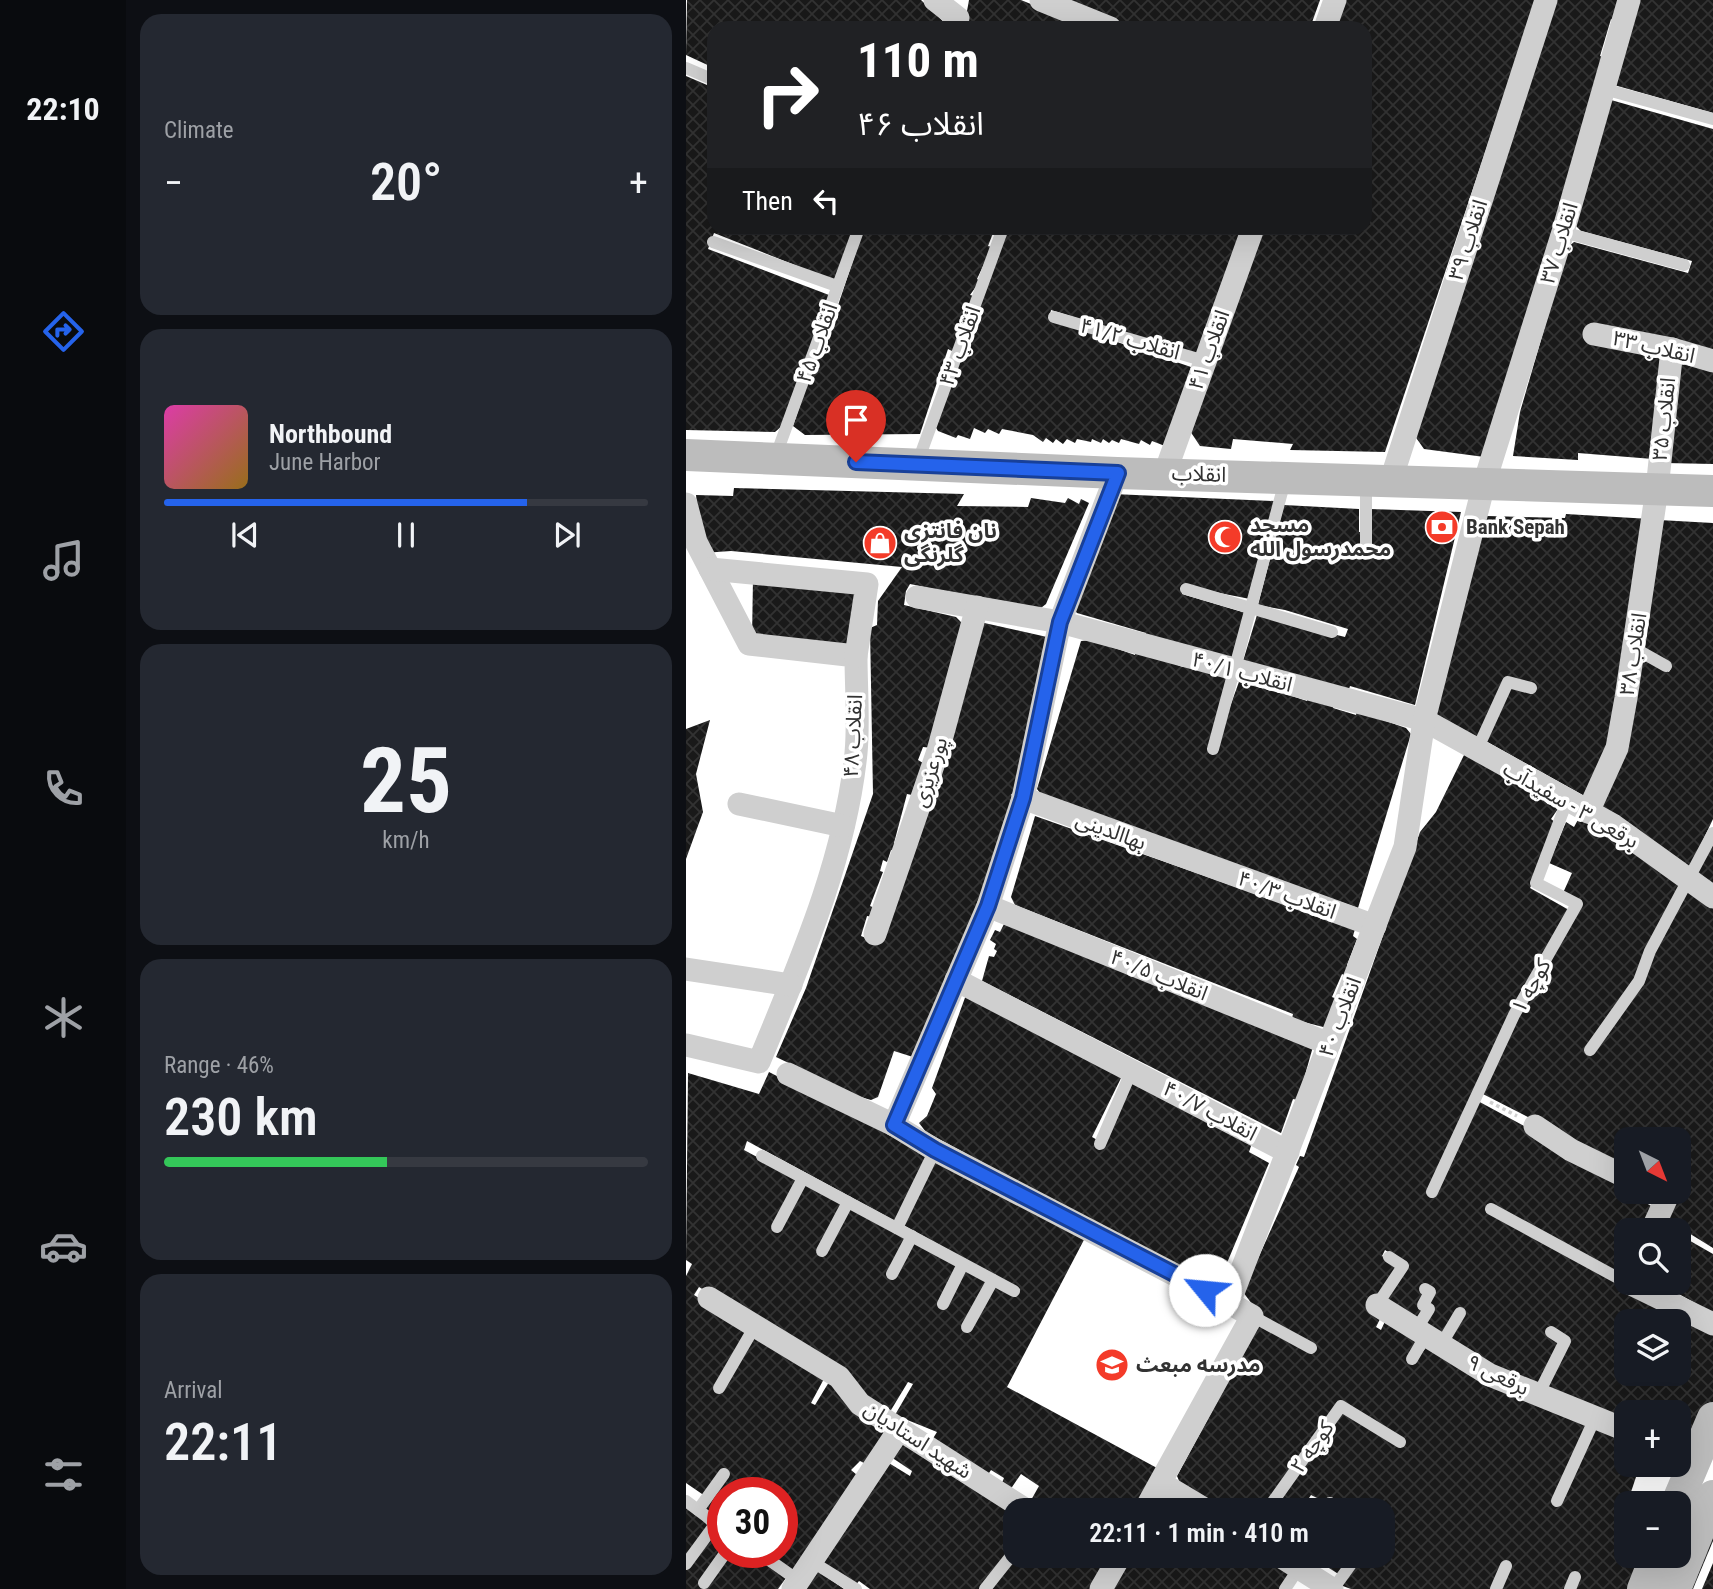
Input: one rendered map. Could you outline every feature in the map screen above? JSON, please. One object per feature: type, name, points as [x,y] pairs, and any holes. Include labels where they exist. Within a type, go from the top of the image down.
[{"type":"main road","name":"انقلاب","points":[[686,455],[1118,473],[1713,491]]},
{"type":"main road","points":[[1691,1449],[1713,1418]]},
{"type":"main road","points":[[1675,1589],[1712,1502]]},
{"type":"main road","points":[[1643,1589],[1651,1568]]},
{"type":"street","points":[[935,0],[959,15]]},
{"type":"street","points":[[1041,0],[1093,21]]},
{"type":"street","points":[[1328,21],[1335,0]]},
{"type":"street","name":"انقلاب ۳۹","points":[[1378,480],[1546,0]]},
{"type":"street","name":"انقلاب ۳۷","points":[[1484,484],[1563,232],[1629,0]]},
{"type":"street","name":"انقلاب ۴۱","points":[[1166,473],[1247,235]]},
{"type":"street","name":"انقلاب ۳۳","points":[[1594,334],[1672,349],[1713,362]]},
{"type":"street","name":"انقلاب ۳۵","points":[[1657,489],[1672,349]]},
{"type":"street","points":[[894,1125],[988,906],[1023,798],[1060,622],[1118,473]]},
{"type":"street","name":"انقلاب ۴۰","points":[[1229,1303],[1405,847],[1424,720],[1484,484]]},
{"type":"street","name":"انقلاب ۳۸","points":[[1588,812],[1617,748],[1657,489]]},
{"type":"street","points":[[686,504],[696,542],[749,644],[856,656]]},
{"type":"street","name":"انقلاب ۴۸","points":[[686,1045],[760,1062],[791,985],[839,854],[856,752],[856,656],[867,584],[710,569]]},
{"type":"street","points":[[917,597],[1060,622]]},
{"type":"street","name":"پورعزیزی","points":[[875,934],[938,751],[977,607]]},
{"type":"street","name":"انقلاب ۴۰/۱","points":[[1060,622],[1424,720]]},
{"type":"street","name":"برقعی ۳ - سفیدآب","points":[[1424,720],[1613,825],[1713,897]]},
{"type":"street","name":"بهاالدینی","points":[[1023,798],[1200,863]]},
{"type":"street","points":[[738,804],[843,826]]},
{"type":"street","name":"انقلاب ۴۰/۳","points":[[1200,863],[1375,926]]},
{"type":"street","name":"انقلاب ۴۰/۵","points":[[988,906],[1329,1044]]},
{"type":"street","points":[[686,969],[791,985]]},
{"type":"street","name":"انقلاب ۴۰/۷","points":[[956,980],[1288,1152]]},
{"type":"street","points":[[788,1074],[894,1125],[935,1150],[1252,1316],[1152,1498]]},
{"type":"street","points":[[1535,1126],[1571,1150],[1614,1171]]},
{"type":"street","points":[[1652,1295],[1713,1325]]},
{"type":"street","name":"شهید استادیان","points":[[709,1298],[839,1377],[860,1404],[1007,1498]]},
{"type":"street","name":"برقعی ۹","points":[[1382,1315],[1428,1337],[1490,1376],[1614,1425]]},
{"type":"street","points":[[796,1585],[899,1430]]},
{"type":"street","points":[[1161,1483],[1186,1498]]},
{"type":"street","points":[[1101,1589],[1108,1568]]},
{"type":"street","points":[[1301,1568],[1332,1589]]},
{"type":"lane","points":[[686,68],[707,77]]},
{"type":"lane","points":[[1604,89],[1713,119]]},
{"type":"lane","points":[[1563,232],[1684,265]]},
{"type":"lane","name":"انقلاب ۴۵","points":[[775,459],[856,235]]},
{"type":"lane","name":"انقلاب ۴۳","points":[[917,464],[1000,235]]},
{"type":"lane","points":[[713,242],[837,286]]},
{"type":"lane","name":"انقلاب ۴۱/۲","points":[[1054,317],[1206,361]]},
{"type":"lane","points":[[1213,749],[1286,477]]},
{"type":"lane","points":[[1366,544],[1378,480]]},
{"type":"lane","points":[[1186,589],[1332,632]]},
{"type":"lane","points":[[1634,648],[1666,666]]},
{"type":"lane","points":[[1477,750],[1508,682],[1531,688]]},
{"type":"lane","name":"کوچه ۱","points":[[1432,1192],[1514,1015],[1577,904],[1536,883],[1567,801]]},
{"type":"lane","points":[[1590,1050],[1639,981],[1650,951],[1713,833]]},
{"type":"lane","points":[[1100,1144],[1132,1069]]},
{"type":"lane","points":[[897,1228],[935,1150]]},
{"type":"lane","points":[[762,1156],[1014,1292]]},
{"type":"lane","points":[[777,1227],[803,1178]]},
{"type":"lane","points":[[822,1251],[848,1202]]},
{"type":"lane","points":[[1491,1209],[1614,1276]]},
{"type":"lane","points":[[892,1275],[912,1236]]},
{"type":"lane","points":[[1382,1315],[1403,1266],[1389,1257]]},
{"type":"lane","points":[[943,1304],[963,1264]]},
{"type":"lane","points":[[967,1327],[993,1280]]},
{"type":"lane","points":[[1425,1289],[1430,1292],[1423,1305],[1429,1309],[1428,1337]]},
{"type":"lane","points":[[1412,1359],[1428,1337],[1460,1313]]},
{"type":"lane","points":[[1252,1316],[1311,1348]]},
{"type":"lane","points":[[719,1388],[755,1326]]},
{"type":"lane","points":[[1538,1395],[1564,1341],[1551,1332]]},
{"type":"lane","name":"کوچه ۲","points":[[1276,1498],[1341,1406],[1400,1442]]},
{"type":"lane","points":[[1557,1501],[1595,1418]]},
{"type":"lane","points":[[698,1510],[724,1474]]},
{"type":"lane","points":[[686,1501],[707,1516]]},
{"type":"lane","points":[[686,1564],[707,1540]]},
{"type":"lane","points":[[811,1561],[856,1589]]},
{"type":"lane","points":[[985,1589],[1003,1566]]},
{"type":"lane","points":[[1496,1589],[1506,1566]]},
{"type":"lane","points":[[704,1583],[715,1568]]},
{"type":"lane","points":[[776,1568],[796,1585]]},
{"type":"lane","points":[[1284,1589],[1288,1568]]},
{"type":"lane","points":[[1332,1589],[1348,1568]]},
{"type":"path","points":[[1476,1094],[1535,1126]]},
{"type":"building","points":[[687,0],[921,0],[943,21],[707,21],[707,65],[686,55]]},
{"type":"building","points":[[969,0],[1021,0],[1072,21],[965,21]]},
{"type":"building","points":[[1064,0],[1320,0],[1312,21],[1116,21]]},
{"type":"building","points":[[1343,0],[1536,0],[1385,452],[1290,450],[1293,444],[1233,439],[1231,449],[1200,446],[1190,431],[1260,235],[1372,235],[1372,21],[1336,21]]},
{"type":"building","points":[[1557,0],[1623,0],[1616,22],[1611,19],[1600,56],[1605,58],[1492,458],[1424,449],[1412,432]]},
{"type":"building","points":[[1638,0],[1713,0],[1713,113],[1614,85]]},
{"type":"building","points":[[686,76],[707,85],[707,235],[713,235],[708,249],[829,295],[782,426],[775,432],[686,430]]},
{"type":"building","points":[[1611,100],[1713,129],[1713,358],[1661,352],[1653,459],[1578,453],[1578,460],[1513,456],[1520,412],[1568,247],[1574,242],[1688,273],[1692,261],[1581,231],[1574,224]]},
{"type":"building","points":[[719,235],[851,235],[835,281]]},
{"type":"building","points":[[862,235],[992,235],[988,246],[992,247],[977,279],[980,281],[970,295],[974,296],[954,352],[948,349],[920,434],[805,435],[793,426],[823,336],[827,338]]},
{"type":"building","points":[[1005,235],[1240,235],[1199,356],[1051,310],[1049,319],[1191,367],[1165,446],[1152,441],[1150,445],[1141,440],[1139,444],[1121,439],[1119,443],[1112,440],[1109,443],[1103,439],[1101,443],[1092,439],[1091,442],[1077,439],[1075,443],[1067,439],[1063,444],[1056,439],[1053,443],[1046,438],[1043,442],[1033,435],[1002,429],[999,434],[988,429],[985,433],[974,428],[970,439],[958,435],[956,438],[938,431],[935,426]]},
{"type":"building","points":[[1675,359],[1713,370],[1713,464],[1665,463]]},
{"type":"building","points":[[734,488],[964,494],[957,506],[1028,507],[1031,498],[1065,503],[1068,498],[1079,504],[1081,499],[1089,503],[1046,604],[1037,611],[910,584],[906,591],[904,605],[956,617],[963,624],[933,748],[923,747],[918,760],[923,763],[912,795],[907,794],[894,843],[898,844],[895,851],[891,850],[887,862],[883,860],[880,871],[883,872],[870,906],[875,908],[873,917],[867,916],[861,936],[878,943],[980,622],[1047,637],[1019,797],[1011,794],[1013,799],[999,861],[913,1057],[894,1051],[878,1097],[871,1100],[833,1089],[833,1084],[776,1057],[806,988],[873,794],[870,628],[877,625],[878,601],[902,567],[731,551],[703,553],[696,495],[733,496]]},
{"type":"building","points":[[1113,494],[1274,501],[1250,599],[1184,586],[1182,594],[1249,614],[1236,661],[1145,636],[1146,633],[1077,613],[1071,606]]},
{"type":"building","points":[[1284,505],[1359,509],[1359,532],[1369,532],[1370,509],[1461,512],[1415,705],[1350,686],[1349,689],[1243,661],[1257,615],[1345,637],[1348,629],[1285,610],[1258,605]]},
{"type":"building","points":[[1566,514],[1650,519],[1626,691],[1590,799],[1484,740],[1507,680],[1480,738],[1432,716],[1487,516],[1565,518]]},
{"type":"building","points":[[1659,520],[1713,523],[1713,819],[1687,874],[1597,808],[1638,655],[1669,672],[1672,666],[1638,646]]},
{"type":"building","points":[[753,578],[860,588],[850,651],[752,639]]},
{"type":"building","points":[[1092,640],[1135,655],[1136,650],[1183,667],[1183,664],[1232,677],[1214,751],[1240,679],[1307,701],[1308,697],[1334,704],[1333,708],[1356,715],[1357,711],[1406,728],[1411,734],[1358,908],[1043,797],[1037,789],[1081,641]]},
{"type":"building","points":[[710,720],[696,774],[703,812],[686,859],[686,729]]},
{"type":"building","points":[[1466,751],[1560,806],[1551,819],[1556,823],[1545,857],[1530,888],[1569,910],[1503,1027],[1427,1194],[1432,1196],[1476,1100],[1556,1143],[1561,1151],[1614,1180],[1614,1204],[1648,1204],[1653,1207],[1649,1218],[1614,1218],[1614,1272],[1490,1203],[1486,1212],[1614,1280],[1614,1295],[1656,1295],[1674,1304],[1677,1309],[1614,1309],[1614,1386],[1691,1386],[1691,1318],[1713,1329],[1713,1458],[1691,1449],[1691,1400],[1614,1400],[1614,1416],[1543,1389],[1569,1339],[1549,1329],[1547,1334],[1561,1342],[1537,1389],[1492,1369],[1493,1366],[1449,1339],[1465,1311],[1459,1309],[1443,1337],[1423,1327],[1433,1308],[1427,1305],[1434,1291],[1424,1285],[1421,1289],[1426,1293],[1420,1306],[1426,1309],[1417,1323],[1383,1304],[1406,1263],[1385,1250],[1382,1256],[1398,1266],[1372,1307],[1383,1313],[1376,1327],[1381,1330],[1388,1315],[1422,1335],[1408,1360],[1414,1363],[1431,1341],[1483,1371],[1482,1376],[1589,1425],[1553,1502],[1559,1504],[1594,1429],[1614,1435],[1614,1477],[1636,1477],[1631,1491],[1614,1491],[1614,1568],[1691,1568],[1691,1514],[1713,1524],[1713,1541],[1693,1589],[1574,1589],[1580,1574],[1575,1573],[1568,1589],[1500,1589],[1510,1565],[1505,1563],[1494,1589],[1351,1589],[1340,1585],[1352,1568],[1395,1568],[1395,1498],[1317,1498],[1311,1495],[1309,1498],[1279,1498],[1342,1410],[1401,1446],[1405,1440],[1340,1402],[1272,1498],[1207,1498],[1180,1483],[1177,1476],[1259,1324],[1280,1337],[1285,1329],[1261,1316],[1243,1292],[1299,1167],[1296,1165],[1300,1156],[1304,1157],[1420,832],[1436,812]]},
{"type":"building","points":[[1035,816],[1355,929],[1353,936],[1357,939],[1347,965],[1350,966],[1346,976],[1342,974],[1332,997],[1337,999],[1327,1028],[1292,1019],[1293,1014],[1015,905],[1011,897]]},
{"type":"building","points":[[1580,816],[1684,881],[1653,952],[1690,885],[1713,903],[1713,1248],[1691,1234],[1691,1218],[1664,1218],[1658,1214],[1662,1204],[1691,1204],[1691,1127],[1614,1127],[1614,1170],[1565,1136],[1481,1093],[1529,993],[1580,903],[1563,893],[1572,873],[1549,863],[1566,822],[1574,827]]},
{"type":"building","points":[[1713,833],[1713,891],[1692,875]]},
{"type":"building","points":[[1005,922],[1314,1043],[1298,1100],[1293,1099],[1281,1133],[982,981],[989,956],[994,957],[997,951],[994,949],[996,944],[990,940],[995,930],[1000,932]]},
{"type":"building","points":[[966,995],[1123,1074],[1092,1137],[1101,1142],[1133,1079],[1253,1140],[1249,1152],[1269,1163],[1216,1289],[926,1132],[919,1123],[927,1116],[936,1094],[932,1088]]},
{"type":"building","points":[[769,1072],[930,1154],[897,1222],[747,1141],[744,1150],[1016,1297],[1020,1289],[903,1225],[938,1154],[1086,1236],[1007,1387],[1157,1468],[1146,1498],[1032,1498],[1039,1486],[1021,1474],[1010,1490],[1001,1485],[1004,1478],[991,1470],[987,1476],[932,1440],[937,1432],[895,1415],[913,1384],[908,1382],[888,1415],[845,1377],[699,1287],[694,1295],[826,1375],[811,1403],[815,1405],[829,1382],[886,1431],[864,1463],[860,1461],[851,1470],[857,1475],[798,1563],[798,1477],[707,1477],[707,1509],[705,1508],[705,1496],[686,1483],[686,1276],[692,1264],[686,1260],[688,1073],[759,1094]]},
{"type":"building","points":[[1691,1241],[1713,1254],[1713,1313],[1681,1295],[1691,1295]]},
{"type":"building","points":[[894,1433],[1003,1501],[1003,1562],[982,1589],[870,1589],[859,1581],[853,1588],[815,1558],[879,1457],[910,1476],[912,1471],[882,1451]]},
{"type":"building","points":[[686,1503],[707,1525],[707,1530],[686,1557]]},
{"type":"building","points":[[707,1541],[707,1568],[771,1568],[786,1578],[778,1589],[686,1589],[686,1568]]},
{"type":"building","points":[[1713,1563],[1713,1589],[1702,1589],[1705,1582]]},
{"type":"building","points":[[1005,1568],[1107,1568],[1099,1589],[988,1589]]},
{"type":"building","points":[[1118,1568],[1285,1568],[1295,1574],[1281,1589],[1105,1589]]},
{"type":"building","points":[[1329,1568],[1345,1568],[1340,1575]]},
{"type":"building","points":[[818,1571],[844,1589],[798,1589]]},
{"type":"place","name":"Bank Sepah","points":[[1442,527]]},
{"type":"place","name":"مسجد محمدرسول الله","points":[[1225,537]]},
{"type":"place","name":"نان فانتزی گلرنگی","points":[[880,543]]},
{"type":"place","name":"مدرسه مبعث","points":[[1112,1365]]},
{"type":"route","points":[[856,462],[1118,473],[1060,622],[1023,798],[988,906],[894,1125],[935,1150],[1205,1290]]}]
